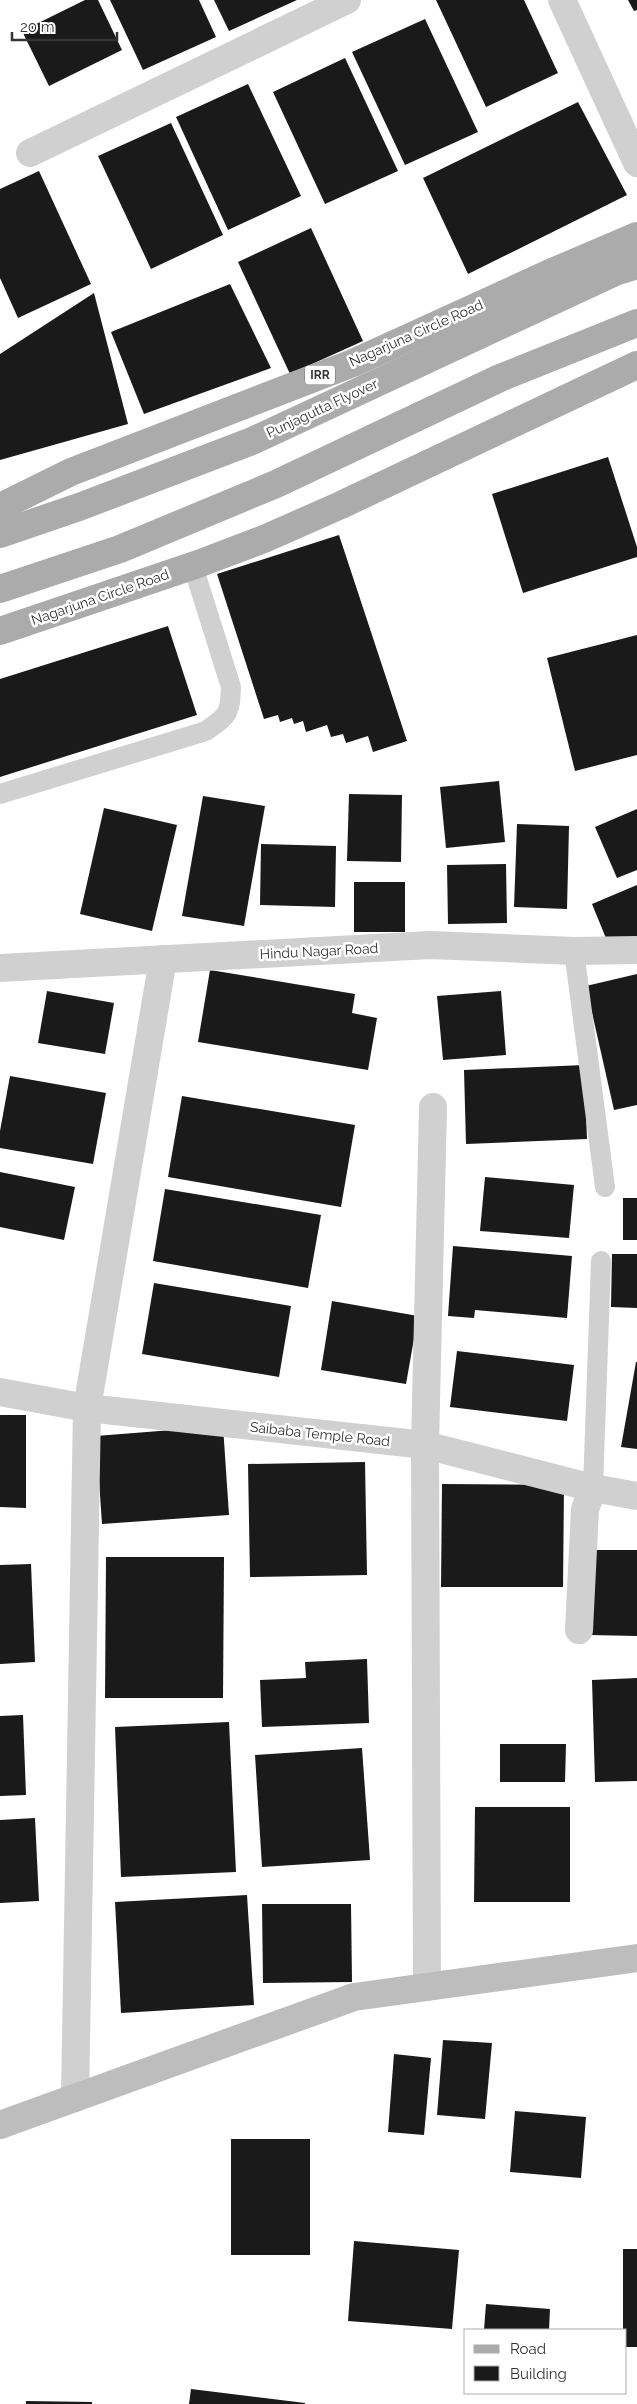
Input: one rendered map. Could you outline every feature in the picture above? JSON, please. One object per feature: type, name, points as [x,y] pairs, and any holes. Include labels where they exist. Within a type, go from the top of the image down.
[{"type":"main road","name":"Nagarjuna Circle Road","points":[[0,507],[71,472],[353,362],[637,236]]},
{"type":"main road","name":"Punjagutta Flyover","points":[[0,534],[79,507],[252,441],[615,272],[637,265]]},
{"type":"main road","points":[[0,589],[120,549],[276,484],[500,378],[637,323]]},
{"type":"main road","name":"Nagarjuna Circle Road","points":[[0,631],[193,566],[264,539],[341,505],[637,365]]},
{"type":"street","points":[[30,153],[347,0]]},
{"type":"street","points":[[562,0],[637,163]]},
{"type":"street","name":"Hindu Nagar Road","points":[[0,968],[430,945],[574,950],[637,950]]},
{"type":"street","points":[[76,2098],[87,1408],[163,959]]},
{"type":"street","points":[[426,1987],[425,1445],[433,1107]]},
{"type":"street","name":"Saibaba Temple Road","points":[[0,1392],[87,1408],[425,1445],[593,1488],[637,1496]]},
{"type":"street","points":[[579,1630],[585,1509],[593,1488]]},
{"type":"street","points":[[0,2125],[354,1997],[637,1958]]},
{"type":"lane","points":[[0,794],[206,731],[226,717],[230,703],[231,687],[193,566]]},
{"type":"lane","points":[[574,950],[605,1187]]},
{"type":"lane","points":[[593,1488],[601,1261]]},
{"type":"building","points":[[85,0],[98,0],[122,50],[49,86],[22,31]]},
{"type":"building","points":[[110,0],[199,0],[216,37],[143,70]]},
{"type":"building","points":[[214,0],[297,0],[229,31]]},
{"type":"building","points":[[436,0],[524,0],[558,73],[486,107]]},
{"type":"building","points":[[628,0],[637,0],[637,10],[634,11]]},
{"type":"building","points":[[425,19],[478,132],[405,165],[352,52]]},
{"type":"building","points":[[345,58],[398,171],[325,204],[273,92]]},
{"type":"building","points":[[248,84],[301,196],[228,230],[176,117]]},
{"type":"building","points":[[578,102],[627,195],[468,274],[423,178]]},
{"type":"building","points":[[171,123],[223,235],[151,269],[98,156]]},
{"type":"building","points":[[39,171],[91,284],[18,318],[0,278],[0,189]]},
{"type":"building","points":[[311,228],[363,341],[290,374],[238,262]]},
{"type":"building","points":[[230,284],[271,368],[144,414],[111,332]]},
{"type":"building","points":[[94,293],[128,424],[0,460],[0,354]]},
{"type":"building","points":[[608,457],[637,547],[637,557],[523,593],[492,494]]},
{"type":"building","points":[[339,535],[407,741],[373,752],[368,736],[346,743],[343,734],[331,737],[327,725],[306,732],[303,721],[294,724],[292,718],[280,722],[278,715],[264,719],[217,574]]},
{"type":"building","points":[[168,626],[197,715],[0,777],[0,679]]},
{"type":"building","points":[[637,635],[637,755],[575,771],[547,658]]},
{"type":"building","points":[[499,781],[505,842],[446,848],[440,787]]},
{"type":"building","points":[[349,794],[402,795],[401,862],[347,861]]},
{"type":"building","points":[[203,796],[265,806],[244,926],[182,916]]},
{"type":"building","points":[[104,808],[177,825],[152,931],[80,914]]},
{"type":"building","points":[[637,809],[637,870],[617,878],[595,827]]},
{"type":"building","points":[[517,824],[569,826],[567,909],[514,907]]},
{"type":"building","points":[[261,844],[336,846],[335,907],[260,905]]},
{"type":"building","points":[[506,864],[507,923],[448,924],[447,865]]},
{"type":"building","points":[[354,882],[405,882],[405,932],[354,932]]},
{"type":"building","points":[[637,885],[637,937],[610,948],[592,904]]},
{"type":"building","points":[[210,970],[355,994],[352,1013],[377,1018],[368,1070],[198,1042]]},
{"type":"building","points":[[637,974],[637,1105],[614,1110],[586,986]]},
{"type":"building","points":[[47,991],[114,1003],[105,1054],[38,1043]]},
{"type":"building","points":[[501,991],[506,1055],[443,1060],[437,996]]},
{"type":"building","points":[[584,1065],[587,1139],[466,1144],[464,1070]]},
{"type":"building","points":[[10,1076],[106,1093],[93,1164],[0,1148],[0,1131]]},
{"type":"building","points":[[182,1096],[355,1125],[341,1207],[168,1177]]},
{"type":"building","points":[[0,1172],[75,1187],[64,1240],[0,1227]]},
{"type":"building","points":[[485,1177],[574,1185],[569,1238],[480,1231]]},
{"type":"building","points":[[165,1189],[321,1215],[308,1288],[153,1261]]},
{"type":"building","points":[[623,1198],[637,1198],[637,1240],[623,1240]]},
{"type":"building","points":[[453,1246],[572,1256],[567,1318],[475,1310],[474,1318],[448,1316]]},
{"type":"building","points":[[612,1254],[637,1254],[637,1308],[611,1307]]},
{"type":"building","points":[[154,1283],[291,1306],[279,1377],[142,1354]]},
{"type":"building","points":[[332,1301],[418,1316],[406,1384],[321,1370]]},
{"type":"building","points":[[457,1351],[574,1365],[567,1421],[450,1407]]},
{"type":"building","points":[[637,1362],[637,1449],[621,1447]]},
{"type":"building","points":[[0,1415],[26,1415],[26,1508],[0,1507]]},
{"type":"building","points":[[223,1426],[229,1515],[102,1524],[96,1436]]},
{"type":"building","points":[[365,1462],[367,1575],[250,1577],[248,1464]]},
{"type":"building","points":[[442,1484],[564,1485],[563,1587],[441,1587]]},
{"type":"building","points":[[586,1550],[637,1550],[637,1636],[590,1635]]},
{"type":"building","points":[[106,1557],[224,1557],[223,1698],[105,1698]]},
{"type":"building","points":[[31,1564],[35,1662],[0,1664],[0,1565]]},
{"type":"building","points":[[367,1659],[369,1723],[262,1727],[260,1680],[306,1678],[305,1662]]},
{"type":"building","points":[[637,1678],[637,1781],[595,1782],[592,1680]]},
{"type":"building","points":[[23,1715],[26,1795],[0,1796],[0,1716]]},
{"type":"building","points":[[229,1722],[236,1872],[121,1877],[115,1727]]},
{"type":"building","points":[[500,1744],[566,1744],[565,1782],[500,1782]]},
{"type":"building","points":[[362,1748],[370,1860],[262,1867],[255,1755]]},
{"type":"building","points":[[475,1807],[570,1807],[570,1902],[474,1902]]},
{"type":"building","points":[[35,1818],[39,1901],[0,1903],[0,1820]]},
{"type":"building","points":[[247,1895],[254,2005],[121,2013],[115,1902]]},
{"type":"building","points":[[262,1904],[351,1904],[352,1982],[263,1983]]},
{"type":"building","points":[[443,2040],[492,2043],[485,2119],[437,2115]]},
{"type":"building","points":[[394,2054],[431,2058],[424,2135],[388,2132]]},
{"type":"building","points":[[515,2111],[586,2117],[581,2178],[510,2172]]},
{"type":"building","points":[[231,2139],[310,2139],[310,2255],[231,2255]]},
{"type":"building","points":[[354,2241],[459,2250],[452,2329],[348,2321]]},
{"type":"building","points":[[623,2249],[637,2249],[637,2347],[627,2347],[627,2329],[623,2329]]},
{"type":"building","points":[[486,2304],[550,2309],[549,2329],[484,2329]]},
{"type":"building","points":[[191,2389],[305,2403],[305,2404],[189,2404]]},
{"type":"building","points":[[26,2401],[92,2402],[92,2404],[26,2404]]}]
